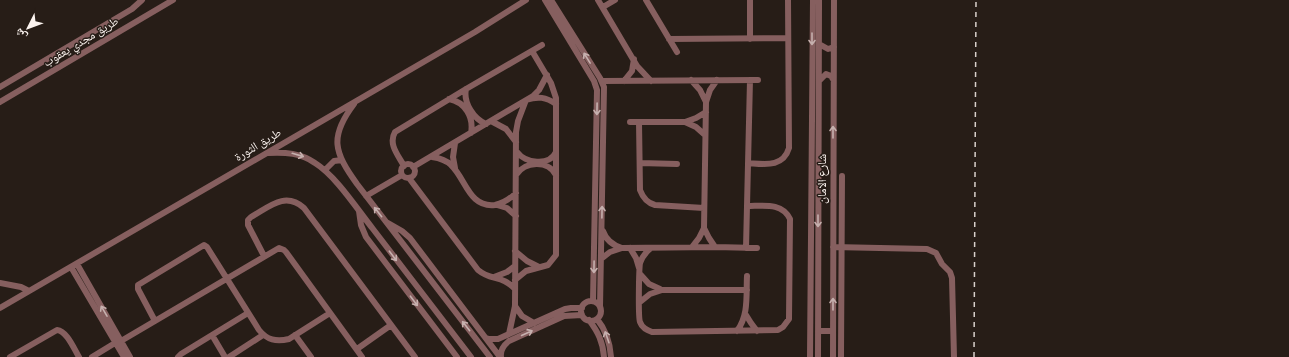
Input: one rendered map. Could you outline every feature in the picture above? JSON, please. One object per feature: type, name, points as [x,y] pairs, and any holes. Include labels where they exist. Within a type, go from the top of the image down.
[{"type":"street","points":[[0,86],[132,9],[142,0]]},
{"type":"street","points":[[155,10],[160,0]]},
{"type":"street","name":"طريق مجدي يعقوب","points":[[0,102],[173,0]]},
{"type":"street","name":"طريق الثورة","points":[[0,308],[475,32],[526,0]]},
{"type":"street","points":[[545,0],[594,81],[597,90],[593,301]]},
{"type":"street","points":[[551,0],[602,81],[604,93],[601,314],[597,319],[589,320]]},
{"type":"street","points":[[598,0],[641,71],[651,81]]},
{"type":"street","points":[[602,8],[615,0]]},
{"type":"street","points":[[646,0],[676,52]]},
{"type":"street","points":[[750,0],[750,38]]},
{"type":"street","points":[[748,163],[774,164],[785,157],[787,153],[789,142],[788,0]]},
{"type":"street","points":[[810,357],[815,199],[812,0]]},
{"type":"street","name":"شارع الامان","points":[[818,357],[815,199],[819,80],[819,0]]},
{"type":"street","name":"شارع الامان","points":[[833,357],[834,0]]},
{"type":"street","points":[[669,39],[788,38]]},
{"type":"street","points":[[819,44],[828,49],[834,47]]},
{"type":"street","points":[[404,166],[393,145],[392,138],[395,132],[542,45]]},
{"type":"street","points":[[515,280],[526,271],[541,268],[551,262],[556,255],[556,104],[554,92],[532,51]]},
{"type":"street","points":[[624,81],[632,71],[634,59]]},
{"type":"street","points":[[819,80],[826,74],[831,76],[833,79]]},
{"type":"street","points":[[413,168],[526,100],[539,90],[546,75]]},
{"type":"street","points":[[691,80],[700,90],[706,102]]},
{"type":"street","points":[[715,247],[704,228],[704,208],[706,102],[710,90],[717,80]]},
{"type":"street","points":[[746,248],[750,80]]},
{"type":"street","points":[[602,81],[758,80]]},
{"type":"street","points":[[466,89],[465,96],[467,103],[477,118],[506,129],[517,143]]},
{"type":"street","points":[[509,334],[515,306],[518,121],[526,100],[534,97],[542,97],[556,104]]},
{"type":"street","points":[[449,99],[457,101],[464,106],[471,118],[471,133]]},
{"type":"street","points":[[356,101],[341,122],[337,133],[338,147],[342,160],[349,174],[490,357]]},
{"type":"street","points":[[630,122],[685,122],[706,112]]},
{"type":"street","points":[[639,122],[640,190],[647,202],[655,205],[704,208]]},
{"type":"street","points":[[685,122],[696,127],[705,135]]},
{"type":"street","points":[[455,143],[453,157],[457,171],[472,197],[483,204],[507,208],[516,216]]},
{"type":"street","points":[[267,152],[285,153],[304,157],[313,161],[325,170],[358,210],[471,357]]},
{"type":"street","points":[[517,152],[526,160],[545,161],[552,158],[556,152]]},
{"type":"street","points":[[432,157],[446,161],[457,171]]},
{"type":"street","points":[[325,170],[334,161],[342,160]]},
{"type":"street","points":[[640,163],[677,164]]},
{"type":"street","points":[[516,175],[522,168],[530,164],[548,166],[556,175]]},
{"type":"street","points":[[404,166],[410,165],[413,168]]},
{"type":"street","points":[[402,174],[401,170],[404,166]]},
{"type":"street","points":[[409,178],[414,173],[413,168]]},
{"type":"street","points":[[366,196],[402,174]]},
{"type":"street","points":[[402,174],[409,178],[478,270],[487,276],[502,279],[515,289]]},
{"type":"street","points":[[841,357],[842,176]]},
{"type":"street","points":[[495,205],[507,201],[516,193]]},
{"type":"street","points":[[264,256],[248,225],[248,220],[278,202],[287,200],[296,202],[304,208],[415,357]]},
{"type":"street","points":[[630,248],[636,258],[639,272],[641,323],[643,327],[652,332],[778,330],[786,324],[789,319],[790,219],[785,211],[780,208],[773,206],[747,206]]},
{"type":"street","points":[[358,210],[361,225],[366,237],[457,357]]},
{"type":"street","points":[[387,223],[398,228],[410,238],[501,357]]},
{"type":"street","points":[[692,247],[704,228]]},
{"type":"street","points":[[602,230],[609,242],[622,248],[757,248]]},
{"type":"street","points":[[154,321],[138,289],[138,285],[202,245],[207,248],[263,335],[269,338],[282,340],[295,335],[330,312]]},
{"type":"street","points":[[833,247],[927,248],[936,253],[940,261],[950,272],[952,278],[954,357]]},
{"type":"street","points":[[601,259],[610,252],[622,248]]},
{"type":"street","points":[[639,272],[643,258],[651,248]]},
{"type":"street","points":[[92,357],[277,249],[284,250],[362,357]]},
{"type":"street","points":[[515,251],[526,261],[541,268]]},
{"type":"street","points":[[74,265],[118,342],[124,357]]},
{"type":"street","points":[[492,277],[502,275],[515,266]]},
{"type":"street","points":[[639,272],[649,284],[662,290]]},
{"type":"street","points":[[737,331],[746,315],[747,276]]},
{"type":"street","points":[[0,283],[22,287],[29,291]]},
{"type":"street","points":[[640,302],[650,294],[662,290],[747,290]]},
{"type":"street","points":[[582,311],[586,302],[593,301],[600,307]]},
{"type":"street","points":[[455,311],[461,306]]},
{"type":"street","points":[[515,306],[522,316],[534,323]]},
{"type":"street","points":[[486,337],[493,340],[565,309],[571,308],[582,311],[599,334],[604,357]]},
{"type":"street","points":[[501,357],[500,353],[509,341],[564,316],[582,311]]},
{"type":"street","points":[[178,357],[248,313]]},
{"type":"street","points":[[746,315],[751,324],[758,331]]},
{"type":"street","points":[[597,319],[603,327],[609,340],[611,357]]},
{"type":"street","points":[[357,349],[391,325]]},
{"type":"street","points":[[10,357],[57,330],[63,332],[79,357]]},
{"type":"street","points":[[818,331],[833,331]]},
{"type":"street","points":[[212,335],[225,357]]},
{"type":"street","points":[[229,357],[263,335]]},
{"type":"street","points":[[295,335],[311,357]]},
{"type":"street","points":[[118,342],[130,357]]},
{"type":"railway","points":[[974,357],[976,0]]}]
